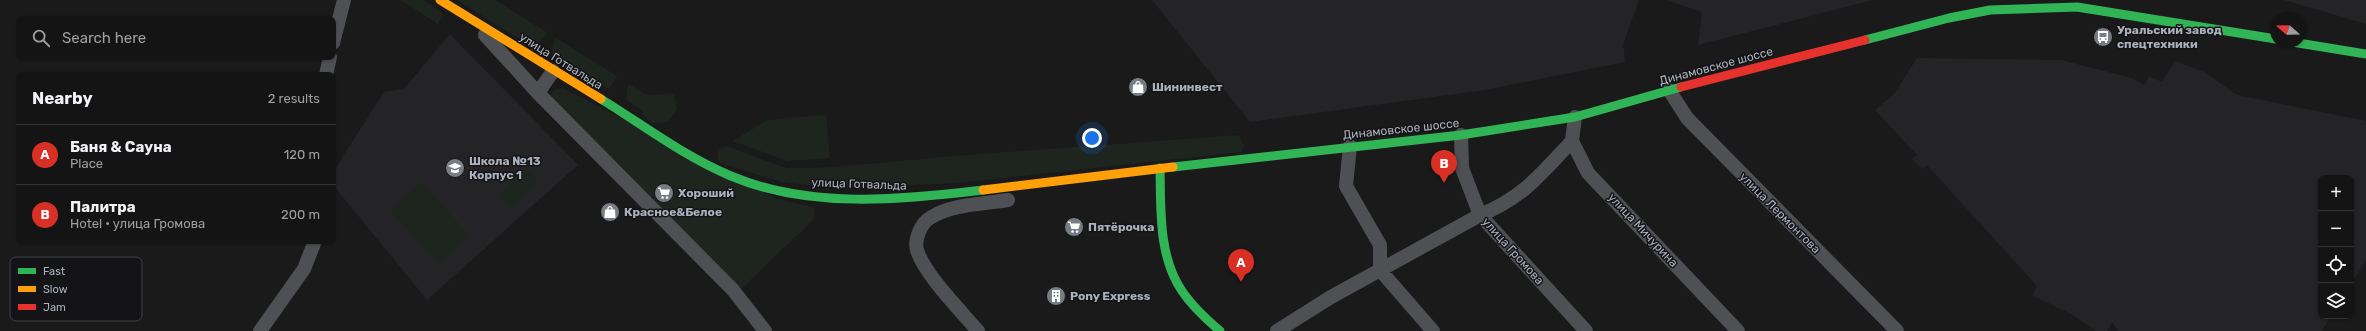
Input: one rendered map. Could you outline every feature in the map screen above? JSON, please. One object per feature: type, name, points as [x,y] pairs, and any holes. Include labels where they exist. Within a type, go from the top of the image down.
[{"type":"main road","name":"улица Готвальда","points":[[440,0],[698,159],[733,177],[778,190],[826,197],[923,197],[1160,168]]},
{"type":"main road","name":"Динамовское шоссе","points":[[1160,168],[1461,135],[1575,117],[1669,90],[1949,18],[1990,10],[2077,7],[2270,38]]},
{"type":"main road","points":[[2306,44],[2366,54]]},
{"type":"main road","points":[[1160,168],[1161,209],[1169,262],[1178,284],[1197,309],[1220,331]]},
{"type":"street","points":[[336,31],[344,0]]},
{"type":"street","points":[[471,19],[538,93],[733,290],[765,331]]},
{"type":"street","points":[[327,72],[329,60]]},
{"type":"street","points":[[538,93],[553,71]]},
{"type":"street","name":"улица Лермонтова","points":[[1669,90],[1687,118],[1897,331]]},
{"type":"street","points":[[1277,331],[1331,297],[1480,215],[1502,207],[1525,191],[1572,141],[1575,117]]},
{"type":"street","name":"улица Громова","points":[[1461,135],[1462,168],[1480,215],[1586,331]]},
{"type":"street","name":"улица Мичурина","points":[[1572,141],[1588,172],[1738,331]]},
{"type":"street","points":[[1350,146],[1346,186],[1380,245],[1380,270],[1434,331]]},
{"type":"street","points":[[978,331],[923,265],[916,249],[918,232],[929,218],[946,211],[1008,200]]},
{"type":"street","points":[[260,331],[304,269],[314,244]]},
{"type":"shaded area","points":[[401,0],[423,0],[443,13],[438,24]]},
{"type":"shaded area","points":[[457,0],[495,0],[548,33],[538,43],[529,45]]},
{"type":"shaded area","points":[[1152,0],[1639,0],[1622,47],[1624,48],[1625,62],[1485,90],[1250,122]]},
{"type":"shaded area","points":[[1666,0],[1873,0],[1698,45],[1702,12]]},
{"type":"shaded area","points":[[2284,0],[2366,0],[2366,24],[2291,2]]},
{"type":"shaded area","name":"Школа №13 Корпус 1","points":[[450,34],[578,165],[427,300],[336,189],[336,167],[384,92],[404,89]]},
{"type":"shaded area","points":[[556,38],[617,76],[609,89],[595,80],[587,81],[553,60],[551,51]]},
{"type":"shaded area","points":[[1917,58],[2061,60],[2132,78],[2145,85],[2149,76],[2162,82],[2175,61],[2204,72],[2237,95],[2366,121],[2366,260],[2354,279],[2354,175],[2318,175],[2318,319],[2329,319],[2322,331],[2118,331],[2112,322],[2107,331],[2096,331],[2075,316],[2032,295],[2037,286],[1927,165],[1922,169],[1912,159],[1917,155],[1875,110],[1894,94]]},
{"type":"shaded area","points":[[629,84],[647,95],[674,94],[677,110],[667,122],[653,123],[644,117],[642,110],[626,100],[627,88]]},
{"type":"shaded area","points":[[563,88],[777,199],[813,207],[815,211],[814,219],[740,290],[554,102],[551,94],[555,89]]},
{"type":"shaded area","points":[[826,115],[830,158],[787,161],[733,141],[767,120]]},
{"type":"shaded area","points":[[1239,135],[1244,146],[1242,152],[956,183],[835,188],[781,182],[720,163],[717,157],[719,150],[726,146],[786,168],[835,167],[954,156]]},
{"type":"shaded area","points":[[526,169],[538,182],[511,208],[499,195]]},
{"type":"shaded area","points":[[421,182],[470,236],[438,264],[390,210]]},
{"type":"traffic: fast","points":[[1865,40],[1949,18],[1990,10],[2077,7],[2270,38]]},
{"type":"traffic: fast","points":[[2306,44],[2366,54]]},
{"type":"traffic: fast","points":[[1173,167],[1461,135],[1575,117],[1681,87]]},
{"type":"traffic: fast","points":[[601,99],[697,160],[731,176],[792,194],[823,198],[888,199],[983,190]]},
{"type":"traffic: fast","points":[[1160,168],[1162,231],[1169,263],[1174,277],[1190,302],[1220,331]]},
{"type":"traffic: slow","points":[[440,0],[601,99]]},
{"type":"traffic: slow","points":[[983,190],[1173,167]]},
{"type":"traffic: jam","points":[[1681,87],[1865,40]]},
{"type":"place","name":"Уральский завод спецтехники","points":[[2103,37]]},
{"type":"place","name":"Шининвест","points":[[1138,87]]},
{"type":"place","name":"Школа №13 Корпус 1","points":[[455,168]]},
{"type":"place","name":"Палитра","points":[[1444,183]]},
{"type":"place","name":"Хороший","points":[[664,193]]},
{"type":"place","name":"Красное&Белое","points":[[610,212]]},
{"type":"place","name":"Пятёрочка","points":[[1074,227]]},
{"type":"place","name":"Баня & Сауна","points":[[1241,282]]},
{"type":"place","name":"Pony Express","points":[[1056,296]]}]
